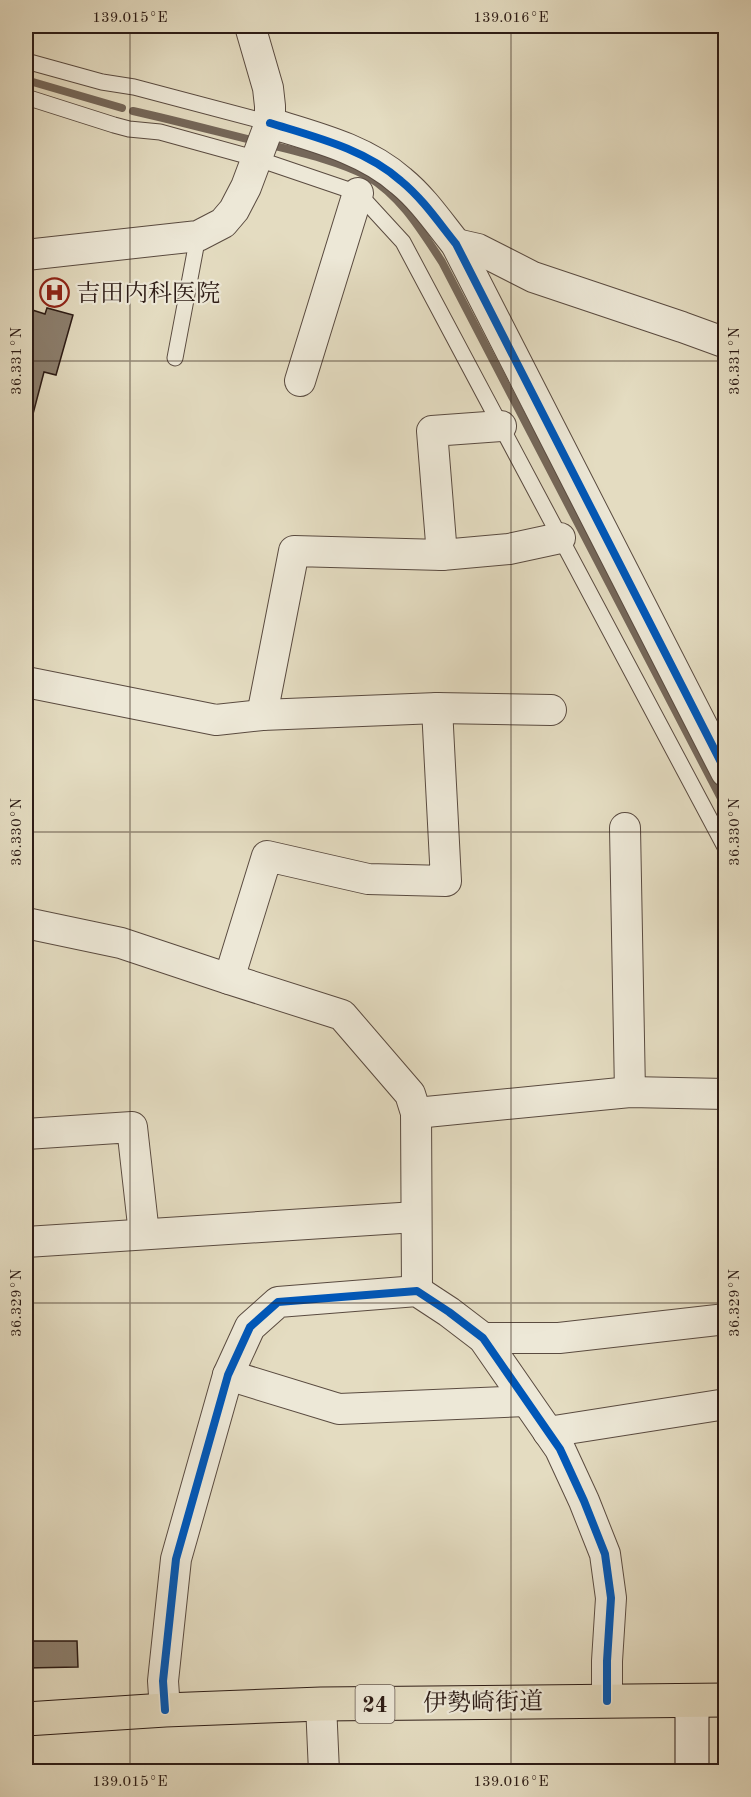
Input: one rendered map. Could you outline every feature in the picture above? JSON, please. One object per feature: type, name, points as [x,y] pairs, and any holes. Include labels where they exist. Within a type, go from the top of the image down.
[{"type":"main road","name":"伊勢崎街道","points":[[26,1719],[165,1710],[321,1704],[726,1700]]},
{"type":"street","points":[[26,255],[198,236],[223,223],[234,210],[246,187],[263,143],[270,106],[268,88],[250,26]]},
{"type":"street","points":[[263,143],[337,144],[358,153],[402,181],[428,208],[456,244],[726,772]]},
{"type":"street","points":[[300,381],[358,193]]},
{"type":"street","points":[[456,244],[478,249],[533,278],[726,343]]},
{"type":"street","points":[[442,555],[432,431],[501,426]]},
{"type":"street","points":[[262,715],[294,550],[442,555],[509,549],[560,538]]},
{"type":"street","points":[[26,682],[216,720],[262,715],[437,708],[551,710]]},
{"type":"street","points":[[229,980],[267,856],[368,879],[447,881],[437,708]]},
{"type":"street","points":[[625,828],[630,1092]]},
{"type":"street","points":[[26,923],[121,943],[342,1015],[410,1094],[416,1113],[417,1291]]},
{"type":"street","points":[[416,1113],[630,1092],[726,1094]]},
{"type":"street","points":[[26,1134],[132,1127],[144,1234]]},
{"type":"street","points":[[26,1242],[416,1217]]},
{"type":"street","points":[[165,1710],[163,1681],[176,1559],[228,1375],[249,1326],[278,1302],[417,1291],[483,1338],[560,1449],[605,1554],[611,1598],[607,1701]]},
{"type":"street","points":[[483,1338],[559,1338],[726,1319]]},
{"type":"street","points":[[228,1375],[339,1409],[526,1401]]},
{"type":"street","points":[[548,1432],[726,1404]]},
{"type":"street","points":[[692,1701],[692,1772]]},
{"type":"street","points":[[321,1704],[324,1772]]},
{"type":"lane","points":[[26,62],[102,82],[134,87],[263,143],[358,193],[403,242],[726,849]]},
{"type":"lane","points":[[26,97],[129,129],[263,143]]},
{"type":"lane","points":[[175,358],[198,236]]},
{"type":"building","points":[[26,308],[45,314],[47,308],[73,315],[56,375],[44,372],[33,414],[26,413]]},
{"type":"building","points":[[26,1641],[77,1641],[78,1667],[26,1668]]},
{"type":"waterway","points":[[26,80],[122,108]]},
{"type":"waterway","points":[[133,111],[331,161],[367,176],[390,193],[400,204],[442,262],[726,808]]},
{"type":"cycle path","points":[[270,123],[339,145],[372,160],[416,195],[456,244],[726,772]]},
{"type":"cycle path","points":[[165,1710],[163,1681],[176,1559],[228,1375],[250,1327],[278,1302],[417,1291],[483,1338],[560,1449],[605,1554],[611,1598],[607,1701]]},
{"type":"place","name":"吉田内科医院","points":[[55,293]]}]
